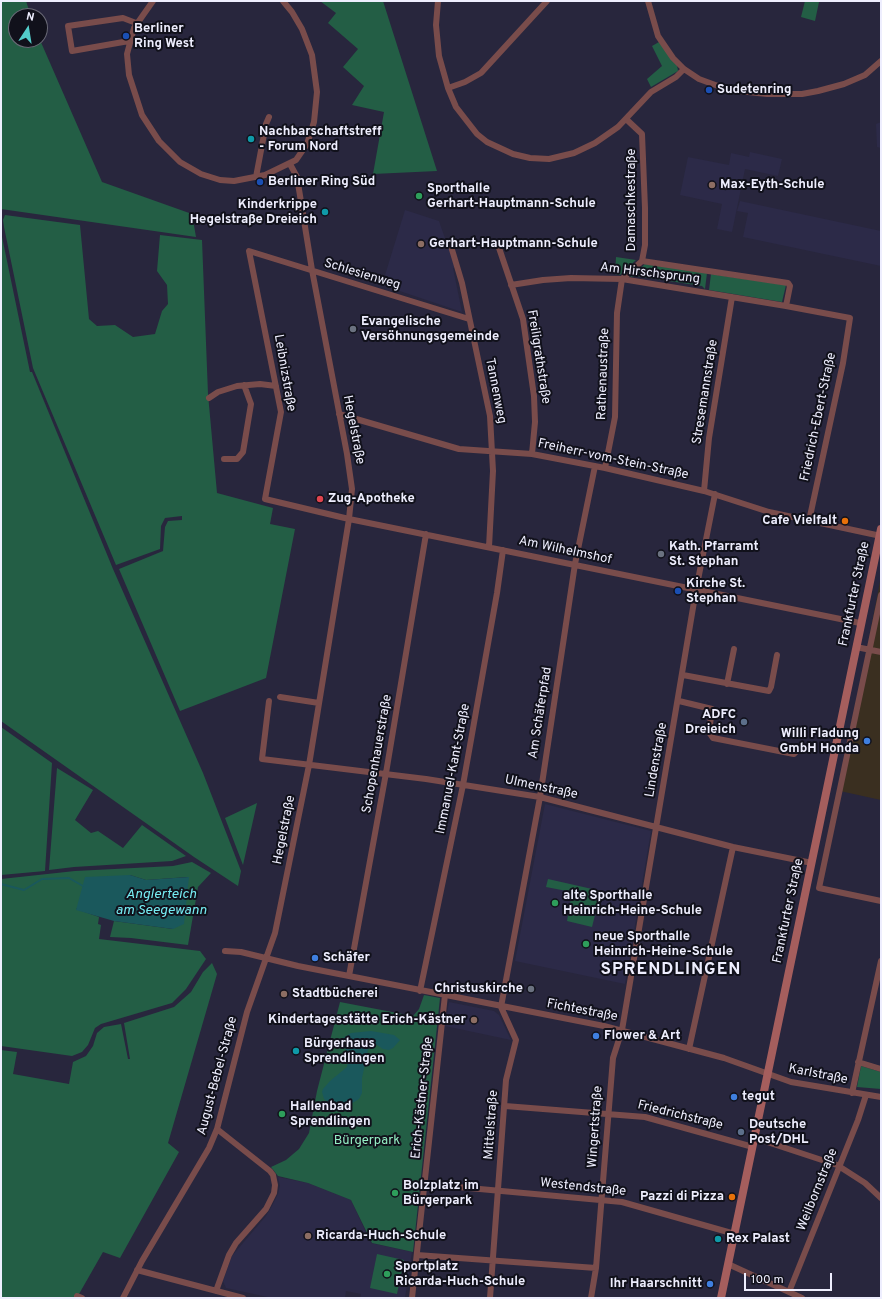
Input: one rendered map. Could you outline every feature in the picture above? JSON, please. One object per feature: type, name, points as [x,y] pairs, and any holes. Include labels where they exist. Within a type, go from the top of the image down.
[{"type":"street","points":[[153,1],[136,23],[129,41],[127,65],[134,96],[142,115],[152,133],[180,162],[209,177],[234,181],[256,177],[290,164],[299,157],[311,134],[316,113],[317,88],[312,55],[307,39],[295,16],[283,1]]},
{"type":"street","points":[[438,1],[436,20],[442,69],[448,88],[461,115],[477,134],[498,148],[525,158],[549,159],[574,153],[604,138],[626,119],[651,92],[676,77],[684,69]]},
{"type":"street","points":[[448,88],[465,82],[481,73],[547,1]]},
{"type":"street","points":[[648,1],[654,24],[660,39],[673,58],[684,69],[706,83],[729,90],[767,94],[802,94],[832,88],[853,80],[866,74],[881,61]]},
{"type":"street","points":[[129,41],[72,51],[68,26],[123,18],[136,23]]},
{"type":"street","points":[[256,177],[266,124],[269,117]]},
{"type":"street","name":"Damaschkestraße","points":[[622,279],[642,261],[645,208],[642,134],[626,119]]},
{"type":"street","name":"Hegelstraße","points":[[265,959],[277,926],[309,765],[349,519],[352,489],[312,270],[297,177],[290,164]]},
{"type":"street","name":"Freiligrathstraße","points":[[497,242],[522,320],[534,396],[535,422],[532,454]]},
{"type":"street","name":"Tannenweg","points":[[450,243],[462,283],[490,416],[492,450],[492,502],[489,547]]},
{"type":"street","name":"Schlesienweg","points":[[249,251],[469,319]]},
{"type":"street","name":"Leibnizstraße","points":[[249,251],[281,415],[265,499]]},
{"type":"street","name":"Am Hirschsprung","points":[[642,261],[788,283],[790,286],[786,306]]},
{"type":"street","name":"Am Hirschsprung","points":[[511,285],[543,280],[571,278],[622,279],[850,318]]},
{"type":"street","name":"Rathenaustraße","points":[[605,468],[615,421],[617,312],[622,279]]},
{"type":"street","name":"Stresemannstraße","points":[[704,490],[709,438],[732,297]]},
{"type":"street","name":"Friedrich-Ebert-Straße","points":[[809,521],[843,364],[850,318]]},
{"type":"street","points":[[209,398],[230,388],[244,385],[276,386]]},
{"type":"street","points":[[224,459],[237,459],[243,452],[251,404],[244,385]]},
{"type":"street","name":"Freiherr-vom-Stein-Straße","points":[[339,414],[459,449],[492,450],[532,454],[605,468],[704,490],[758,509],[809,521],[881,534]]},
{"type":"street","name":"Am Schäferpfad","points":[[501,1006],[540,797],[575,564],[595,466]]},
{"type":"street","name":"Lindenstraße","points":[[622,1030],[679,701],[696,590],[715,494]]},
{"type":"street","name":"Am Wilhelmshof","points":[[265,499],[349,519],[575,564],[860,624]]},
{"type":"street","name":"Schopenhauerstraße","points":[[349,976],[386,773],[426,534]]},
{"type":"street","name":"Frankfurter Straße","points":[[721,1298],[812,863],[860,624],[881,534]]},
{"type":"street","name":"Immanuel-Kant-Straße","points":[[420,991],[463,784],[497,593],[503,550]]},
{"type":"street","name":"Frankfurter Straße","points":[[881,596],[819,888],[881,901]]},
{"type":"street","points":[[856,647],[881,652]]},
{"type":"street","points":[[727,684],[734,649]]},
{"type":"street","points":[[683,675],[768,691],[771,687],[777,655]]},
{"type":"street","points":[[280,697],[319,703]]},
{"type":"street","name":"Ulmenstraße","points":[[269,701],[262,759],[386,773],[540,797],[733,847],[812,863]]},
{"type":"street","points":[[679,701],[712,709],[709,732],[713,738],[794,754],[796,752]]},
{"type":"street","points":[[689,1049],[733,847]]},
{"type":"street","name":"Fichtestraße","points":[[225,952],[241,952],[265,959],[420,991],[622,1030],[724,1058],[767,1073]]},
{"type":"street","name":"August-Bebel-Straße","points":[[123,1298],[137,1270],[200,1165],[217,1129],[244,1025],[265,959]]},
{"type":"street","points":[[852,1093],[881,961]]},
{"type":"street","name":"Erich-Kästner-Straße","points":[[412,1298],[445,995]]},
{"type":"street","name":"Mittelstraße","points":[[490,1298],[507,1075],[516,1040],[501,1006]]},
{"type":"street","name":"Wingertstraße","points":[[591,1298],[596,1268],[613,1058],[622,1030]]},
{"type":"street","points":[[858,1062],[881,1069]]},
{"type":"street","name":"Karlstraße","points":[[767,1073],[791,1082],[881,1097]]},
{"type":"street","name":"Weilbornstraße","points":[[789,1292],[858,1120],[866,1095]]},
{"type":"street","name":"Friedrichstraße","points":[[505,1106],[608,1113],[651,1118],[754,1142],[839,1167],[865,1183],[881,1198]]},
{"type":"street","points":[[216,1291],[229,1255],[236,1243],[266,1209],[274,1193],[275,1185],[273,1175],[267,1168],[217,1129]]},
{"type":"street","name":"Westendstraße","points":[[425,1184],[627,1203],[735,1234]]},
{"type":"street","points":[[417,1255],[596,1268]]},
{"type":"street","points":[[728,1264],[802,1298]]},
{"type":"street","points":[[137,1270],[243,1298]]},
{"type":"shaded area","points":[[881,122],[881,148],[877,147],[876,124]]},
{"type":"shaded area","name":"Max-Eyth-Schule","points":[[750,152],[782,159],[778,176],[745,169],[732,232],[717,229],[722,204],[680,195],[688,157],[729,165],[731,153],[749,157]]},
{"type":"shaded area","points":[[740,201],[881,231],[881,266],[743,237],[748,213],[737,211]]},
{"type":"shaded area","name":"Gerhart-Hauptmann-Schule","points":[[405,210],[439,221],[455,267],[453,268],[462,312],[382,285]]},
{"type":"shaded area","points":[[881,576],[881,800],[840,791]]},
{"type":"shaded area","points":[[545,804],[651,831],[625,984],[515,961]]},
{"type":"shaded area","name":"Kindertagesstätte Erich-Kästner","points":[[449,1002],[494,1011],[499,1015],[511,1040],[445,1026]]},
{"type":"shaded area","name":"Ricarda-Huch-Schule","points":[[278,1177],[308,1183],[351,1200],[371,1243],[412,1252],[405,1298],[360,1298],[361,1294],[346,1291],[345,1298],[272,1298],[226,1288],[223,1281],[232,1256],[266,1216],[272,1206],[280,1186]]},
{"type":"green space","points":[[1,1],[26,1],[28,8],[8,8],[8,48],[43,48],[102,182],[192,214],[196,237],[1,209]]},
{"type":"green space","points":[[320,1],[383,1],[437,171],[373,174],[384,112],[352,105],[364,86],[343,67],[358,49],[328,23],[336,13]]},
{"type":"green space","points":[[805,1],[819,2],[815,21],[801,17]]},
{"type":"green space","points":[[659,42],[677,65],[678,71],[651,87],[647,79],[662,66],[652,46]]},
{"type":"green space","points":[[5,215],[80,225],[89,319],[97,326],[115,325],[133,337],[155,334],[162,311],[168,304],[167,285],[157,271],[160,235],[202,240],[208,394],[217,493],[273,508],[270,524],[295,529],[266,678],[180,711],[119,569],[163,551],[165,527],[168,521],[182,520],[182,516],[165,518],[161,526],[160,549],[116,565],[33,368],[4,227],[3,220]]},
{"type":"green space","points":[[1,232],[30,372],[32,372],[113,569],[203,773],[241,871],[238,886],[194,857],[1,721]]},
{"type":"green space","points":[[616,257],[636,260],[620,275],[615,274]]},
{"type":"green space","points":[[645,264],[707,273],[705,289],[702,286],[636,276],[630,277]]},
{"type":"green space","points":[[711,274],[786,285],[782,302],[709,290]]},
{"type":"green space","points":[[1,727],[52,763],[45,871],[1,875]]},
{"type":"green space","points":[[57,768],[93,790],[75,820],[91,833],[98,831],[123,848],[142,825],[186,856],[172,861],[49,870]]},
{"type":"green space","points":[[257,803],[243,865],[225,818]]},
{"type":"green space","points":[[192,862],[211,873],[198,887],[188,945],[110,937],[114,921],[173,929],[188,877],[146,880],[130,875],[76,909],[99,917],[98,924],[101,925],[99,939],[200,951],[206,959],[186,989],[172,1003],[101,1024],[95,1028],[88,1045],[82,1052],[72,1056],[1,1046],[1,879],[75,871],[173,866]]},
{"type":"green space","points":[[548,879],[601,891],[592,927],[567,921],[572,892],[546,887]]},
{"type":"green space","points":[[212,963],[217,974],[168,1143],[179,1152],[120,1258],[103,1252],[79,1294],[75,1298],[1,1298],[1,1050],[17,1052],[13,1074],[69,1084],[73,1062],[86,1056],[93,1046],[97,1033],[104,1027],[121,1024],[128,1059],[130,1059],[124,1023],[174,1007],[191,992],[203,972]]},
{"type":"green space","name":"Bürgerpark","points":[[424,995],[440,998],[413,1252],[372,1243],[351,1200],[308,1183],[278,1176],[271,1167],[286,1160],[299,1149],[309,1133],[317,1091],[340,1002],[413,1016],[419,1009]]},
{"type":"green space","points":[[861,1066],[881,1072],[881,1089],[857,1087]]},
{"type":"green space","name":"Sportplatz Ricarda-Huch-Schule","points":[[377,1254],[404,1260],[397,1294],[370,1288]]},
{"type":"water","name":"Anglerteich am Seegewann","points":[[130,875],[146,880],[189,877],[184,924],[173,929],[114,921],[76,910],[85,877]]},
{"type":"water","points":[[371,1031],[394,1035],[400,1040],[393,1048],[389,1050],[383,1049],[377,1045],[371,1045],[368,1050],[362,1078],[362,1093],[359,1099],[346,1107],[334,1106],[324,1099],[322,1092],[330,1081],[347,1067],[348,1060],[343,1038],[351,1033]]},
{"type":"waterway","points":[[1,884],[24,890],[42,879],[69,878],[83,886]]},
{"type":"place","name":"Berliner Ring West","points":[[126,36]]},
{"type":"place","name":"Sudetenring","points":[[709,90]]},
{"type":"place","name":"Nachbarschaftstreff - Forum Nord","points":[[251,139]]},
{"type":"place","name":"Berliner Ring Süd","points":[[260,182]]},
{"type":"place","name":"Max-Eyth-Schule","points":[[712,185]]},
{"type":"place","name":"Sporthalle Gerhart-Hauptmann-Schule","points":[[419,196]]},
{"type":"place","name":"Kinderkrippe Hegelstraße Dreieich","points":[[325,212]]},
{"type":"place","name":"Gerhart-Hauptmann-Schule","points":[[421,244]]},
{"type":"place","name":"Evangelische Versöhnungsgemeinde","points":[[353,329]]},
{"type":"place","name":"Zug-Apotheke","points":[[320,499]]},
{"type":"place","name":"Cafe Vielfalt","points":[[845,521]]},
{"type":"place","name":"Kath. Pfarramt St. Stephan","points":[[661,554]]},
{"type":"place","name":"Kirche St. Stephan","points":[[678,591]]},
{"type":"place","name":"ADFC Dreieich","points":[[744,722]]},
{"type":"place","name":"Willi Fladung GmbH Honda","points":[[867,741]]},
{"type":"place","name":"alte Sporthalle Heinrich-Heine-Schule","points":[[555,903]]},
{"type":"place","name":"neue Sporthalle Heinrich-Heine-Schule","points":[[586,944]]},
{"type":"place","name":"Schäfer","points":[[315,958]]},
{"type":"place","name":"Christuskirche","points":[[531,989]]},
{"type":"place","name":"Stadtbücherei","points":[[284,994]]},
{"type":"place","name":"Kindertagesstätte Erich-Kästner","points":[[474,1020]]},
{"type":"place","name":"Flower & Art","points":[[596,1036]]},
{"type":"place","name":"Bürgerhaus Sprendlingen","points":[[296,1051]]},
{"type":"place","name":"tegut","points":[[734,1097]]},
{"type":"place","name":"Hallenbad Sprendlingen","points":[[282,1114]]},
{"type":"place","name":"Deutsche Post/DHL","points":[[741,1132]]},
{"type":"place","name":"Bolzplatz im Bürgerpark","points":[[395,1193]]},
{"type":"place","name":"Pazzi di Pizza","points":[[732,1197]]},
{"type":"place","name":"Ricarda-Huch-Schule","points":[[308,1236]]},
{"type":"place","name":"Rex Palast","points":[[718,1239]]},
{"type":"place","name":"Sportplatz Ricarda-Huch-Schule","points":[[387,1274]]},
{"type":"place","name":"Ihr Haarschnitt","points":[[710,1284]]},
{"type":"district","name":"SPRENDLINGEN","points":[[671,971]]}]
